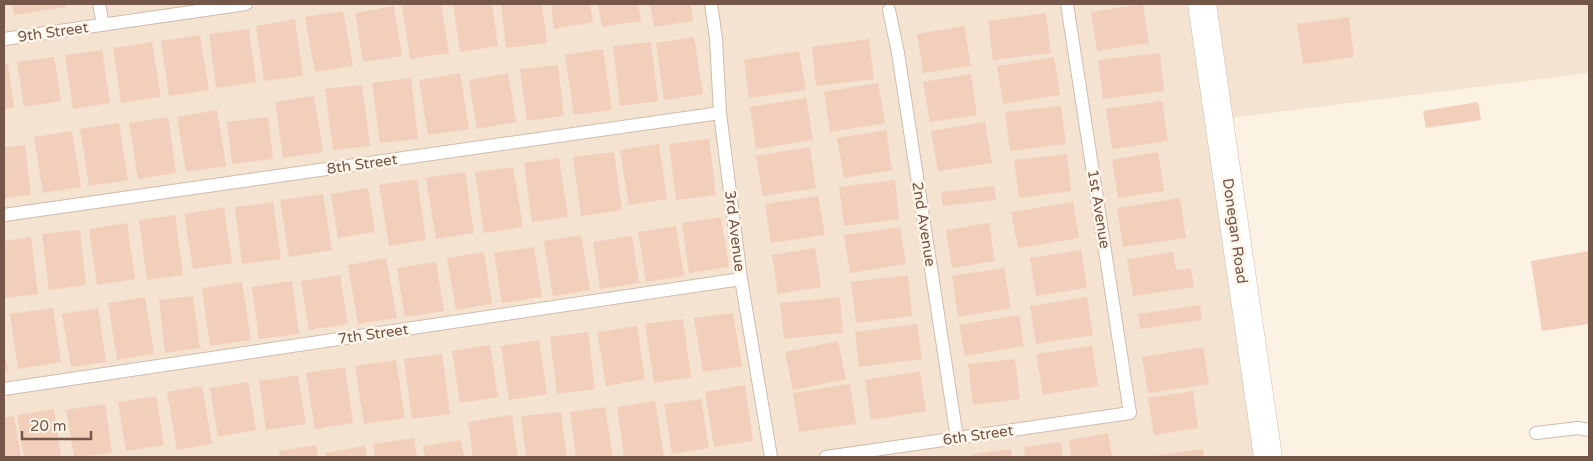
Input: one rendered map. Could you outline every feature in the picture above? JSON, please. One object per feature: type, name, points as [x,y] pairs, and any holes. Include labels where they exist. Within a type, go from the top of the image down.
[{"type":"street","name":"Donegan Road","points":[[1202,4],[1268,457]]},
{"type":"lane","name":"9th Street","points":[[99,4],[103,25]]},
{"type":"lane","name":"9th Street","points":[[4,39],[246,4]]},
{"type":"lane","name":"3rd Avenue","points":[[710,4],[716,39],[720,113],[742,279],[771,457]]},
{"type":"lane","name":"1st Avenue","points":[[1067,4],[1130,413]]},
{"type":"lane","name":"2nd Avenue","points":[[889,10],[898,53],[957,438]]},
{"type":"lane","name":"8th Street","points":[[4,215],[720,113]]},
{"type":"lane","name":"7th Street","points":[[4,389],[742,279]]},
{"type":"lane","name":"6th Street","points":[[826,457],[1130,413]]},
{"type":"lane","points":[[1536,433],[1578,428],[1589,430]]},
{"type":"shaded area","points":[[4,4],[1191,4],[1256,457],[4,457]]},
{"type":"shaded area","points":[[1215,4],[1589,4],[1589,73],[1231,118]]},
{"type":"building","points":[[12,4],[66,4],[66,7],[14,15]]},
{"type":"building","points":[[441,4],[449,53],[410,59],[402,6]]},
{"type":"building","points":[[453,4],[492,4],[498,46],[460,52]]},
{"type":"building","points":[[501,4],[542,4],[547,43],[506,48]]},
{"type":"building","points":[[551,4],[590,4],[593,22],[554,29]]},
{"type":"building","points":[[598,4],[638,4],[641,21],[602,27]]},
{"type":"building","points":[[650,4],[691,4],[693,21],[654,27]]},
{"type":"building","points":[[1143,4],[1149,43],[1097,51],[1091,12]]},
{"type":"building","points":[[394,6],[402,56],[363,62],[355,13]]},
{"type":"building","points":[[343,11],[353,66],[315,72],[305,17]]},
{"type":"building","points":[[1046,13],[1051,53],[993,60],[988,21]]},
{"type":"building","points":[[1349,17],[1354,57],[1303,64],[1297,24]]},
{"type":"building","points":[[295,19],[303,76],[264,81],[256,26]]},
{"type":"building","points":[[964,26],[971,66],[923,73],[917,34]]},
{"type":"building","points":[[249,29],[256,82],[216,88],[209,34]]},
{"type":"building","points":[[200,35],[209,90],[169,96],[161,41]]},
{"type":"building","points":[[694,37],[703,94],[664,100],[656,43]]},
{"type":"building","points":[[869,39],[874,79],[816,86],[812,47]]},
{"type":"building","points":[[152,42],[161,97],[121,103],[113,48]]},
{"type":"building","points":[[651,42],[658,101],[620,106],[613,46]]},
{"type":"building","points":[[603,49],[612,110],[574,115],[565,55]]},
{"type":"building","points":[[102,50],[110,103],[73,109],[65,55]]},
{"type":"building","points":[[799,51],[806,90],[749,98],[744,60]]},
{"type":"building","points":[[1160,53],[1164,91],[1103,99],[1098,60]]},
{"type":"building","points":[[54,57],[61,101],[24,107],[17,62]]},
{"type":"building","points":[[1054,57],[1060,95],[1003,104],[997,66]]},
{"type":"building","points":[[4,64],[8,64],[14,108],[4,109]]},
{"type":"building","points":[[558,65],[564,116],[527,121],[520,69]]},
{"type":"building","points":[[460,73],[469,129],[428,135],[419,80]]},
{"type":"building","points":[[508,73],[516,122],[477,129],[469,80]]},
{"type":"building","points":[[971,74],[977,115],[930,122],[923,82]]},
{"type":"building","points":[[411,78],[418,139],[380,143],[372,83]]},
{"type":"building","points":[[878,83],[885,123],[830,132],[824,92]]},
{"type":"building","points":[[362,85],[370,146],[333,150],[325,89]]},
{"type":"building","points":[[314,96],[323,152],[283,158],[275,102]]},
{"type":"building","points":[[806,98],[813,140],[756,149],[750,107]]},
{"type":"building","points":[[1162,101],[1168,141],[1112,149],[1106,109]]},
{"type":"building","points":[[1478,102],[1481,120],[1426,128],[1423,111]]},
{"type":"building","points":[[1061,106],[1066,144],[1010,151],[1005,112]]},
{"type":"building","points":[[217,110],[226,166],[186,172],[177,117]]},
{"type":"building","points":[[168,117],[176,173],[138,179],[129,123]]},
{"type":"building","points":[[268,117],[273,159],[232,164],[227,122]]},
{"type":"building","points":[[985,122],[992,163],[938,171],[931,131]]},
{"type":"building","points":[[119,123],[128,180],[89,186],[80,129]]},
{"type":"building","points":[[886,130],[892,170],[844,178],[837,138]]},
{"type":"building","points":[[72,131],[81,187],[43,193],[34,137]]},
{"type":"building","points":[[709,139],[716,195],[676,200],[669,144]]},
{"type":"building","points":[[659,144],[667,199],[629,205],[620,150]]},
{"type":"building","points":[[25,145],[31,195],[4,198],[4,147]]},
{"type":"building","points":[[810,147],[816,188],[763,196],[756,156]]},
{"type":"building","points":[[614,152],[622,210],[581,216],[573,157]]},
{"type":"building","points":[[1158,152],[1164,191],[1118,198],[1112,160]]},
{"type":"building","points":[[1067,154],[1071,191],[1019,198],[1014,160]]},
{"type":"building","points":[[559,158],[568,217],[532,222],[524,163]]},
{"type":"building","points":[[513,167],[523,227],[484,233],[475,172]]},
{"type":"building","points":[[465,172],[474,233],[436,239],[426,178]]},
{"type":"building","points":[[417,179],[426,240],[389,246],[379,185]]},
{"type":"building","points":[[895,180],[899,219],[844,226],[839,187]]},
{"type":"building","points":[[994,186],[996,200],[943,206],[941,192]]},
{"type":"building","points":[[368,188],[375,232],[338,238],[331,194]]},
{"type":"building","points":[[323,194],[332,250],[289,257],[280,200]]},
{"type":"building","points":[[818,196],[825,235],[771,243],[765,204]]},
{"type":"building","points":[[1180,198],[1186,238],[1123,247],[1117,208]]},
{"type":"building","points":[[273,202],[281,259],[242,264],[235,207]]},
{"type":"building","points":[[1073,202],[1079,238],[1018,248],[1011,212]]},
{"type":"building","points":[[224,207],[232,263],[193,269],[184,214]]},
{"type":"building","points":[[175,215],[183,275],[147,280],[139,220]]},
{"type":"building","points":[[721,217],[729,267],[689,273],[682,223]]},
{"type":"building","points":[[127,223],[135,279],[97,285],[89,229]]},
{"type":"building","points":[[989,223],[995,261],[952,268],[946,230]]},
{"type":"building","points":[[676,226],[684,276],[646,282],[638,232]]},
{"type":"building","points":[[900,227],[906,264],[850,273],[844,235]]},
{"type":"building","points":[[80,230],[86,285],[49,290],[42,234]]},
{"type":"building","points":[[581,235],[590,290],[553,296],[544,241]]},
{"type":"building","points":[[632,236],[639,283],[600,289],[593,242]]},
{"type":"building","points":[[31,237],[38,294],[4,298],[4,241]]},
{"type":"building","points":[[534,247],[542,297],[502,303],[494,253]]},
{"type":"building","points":[[815,248],[821,287],[778,294],[772,255]]},
{"type":"building","points":[[1081,250],[1087,288],[1036,296],[1030,258]]},
{"type":"building","points":[[1589,251],[1589,324],[1542,331],[1531,261]]},
{"type":"building","points":[[484,252],[492,304],[456,310],[447,258]]},
{"type":"building","points":[[1173,252],[1176,270],[1191,268],[1194,287],[1133,296],[1127,259]]},
{"type":"building","points":[[386,258],[397,318],[358,324],[348,265]]},
{"type":"building","points":[[436,262],[444,311],[405,317],[397,268]]},
{"type":"building","points":[[1004,268],[1011,308],[958,317],[952,276]]},
{"type":"building","points":[[340,275],[348,324],[309,330],[301,281]]},
{"type":"building","points":[[908,275],[912,316],[856,323],[851,282]]},
{"type":"building","points":[[292,281],[299,334],[259,339],[252,287]]},
{"type":"building","points":[[242,282],[251,340],[210,346],[202,288]]},
{"type":"building","points":[[193,296],[200,348],[165,353],[159,300]]},
{"type":"building","points":[[145,297],[154,354],[117,360],[108,303]]},
{"type":"building","points":[[840,297],[843,333],[784,339],[780,303]]},
{"type":"building","points":[[1087,297],[1093,335],[1036,344],[1030,306]]},
{"type":"building","points":[[1200,305],[1202,320],[1140,329],[1138,314]]},
{"type":"building","points":[[53,308],[61,362],[18,369],[10,314]]},
{"type":"building","points":[[98,308],[106,362],[71,367],[62,314]]},
{"type":"building","points":[[733,313],[742,366],[703,372],[694,318]]},
{"type":"building","points":[[1019,315],[1024,346],[965,356],[959,325]]},
{"type":"building","points":[[683,319],[691,377],[654,383],[645,324]]},
{"type":"building","points":[[917,324],[922,359],[859,367],[855,332]]},
{"type":"building","points":[[637,326],[645,379],[606,386],[597,332]]},
{"type":"building","points":[[588,332],[595,389],[557,394],[550,337]]},
{"type":"building","points":[[539,340],[547,394],[509,400],[501,346]]},
{"type":"building","points":[[838,341],[846,379],[793,390],[785,352]]},
{"type":"building","points":[[490,345],[498,397],[460,403],[452,351]]},
{"type":"building","points":[[1092,346],[1098,386],[1043,395],[1036,354]]},
{"type":"building","points":[[1203,347],[1209,384],[1148,393],[1142,357]]},
{"type":"building","points":[[4,348],[8,371],[4,371]]},
{"type":"building","points":[[442,354],[450,414],[412,419],[404,359]]},
{"type":"building","points":[[1015,359],[1020,399],[973,405],[968,364]]},
{"type":"building","points":[[396,360],[405,418],[364,424],[355,366]]},
{"type":"building","points":[[345,367],[353,423],[315,429],[306,373]]},
{"type":"building","points":[[920,371],[926,411],[871,420],[865,380]]},
{"type":"building","points":[[298,375],[306,424],[266,430],[259,381]]},
{"type":"building","points":[[248,382],[256,430],[218,437],[210,388]]},
{"type":"building","points":[[850,384],[856,424],[799,432],[793,393]]},
{"type":"building","points":[[745,385],[753,441],[714,447],[705,392]]},
{"type":"building","points":[[202,386],[212,444],[177,450],[167,392]]},
{"type":"building","points":[[1193,391],[1198,428],[1154,435],[1148,398]]},
{"type":"building","points":[[156,396],[164,445],[126,451],[118,402]]},
{"type":"building","points":[[701,399],[709,448],[672,454],[664,404]]},
{"type":"building","points":[[655,401],[664,456],[624,457],[617,407]]},
{"type":"building","points":[[105,404],[112,453],[74,457],[66,410]]},
{"type":"building","points":[[605,407],[613,457],[576,457],[570,412]]},
{"type":"building","points":[[54,409],[61,457],[24,457],[17,415]]},
{"type":"building","points":[[561,412],[567,457],[526,457],[521,416]]},
{"type":"building","points":[[512,415],[518,457],[473,457],[468,422]]},
{"type":"building","points":[[14,416],[21,457],[4,457],[4,418]]},
{"type":"building","points":[[1108,433],[1112,457],[1071,457],[1069,440]]},
{"type":"building","points":[[414,438],[417,457],[375,457],[373,444]]},
{"type":"building","points":[[461,440],[464,457],[425,457],[423,446]]},
{"type":"building","points":[[1061,442],[1063,457],[1025,457],[1024,447]]},
{"type":"building","points":[[316,445],[318,457],[280,457],[279,451]]},
{"type":"building","points":[[365,446],[367,457],[326,457],[325,453]]},
{"type":"building","points":[[1011,449],[1012,457],[973,457],[973,454]]},
{"type":"building","points":[[1203,449],[1204,457],[1153,457],[1153,456]]}]
